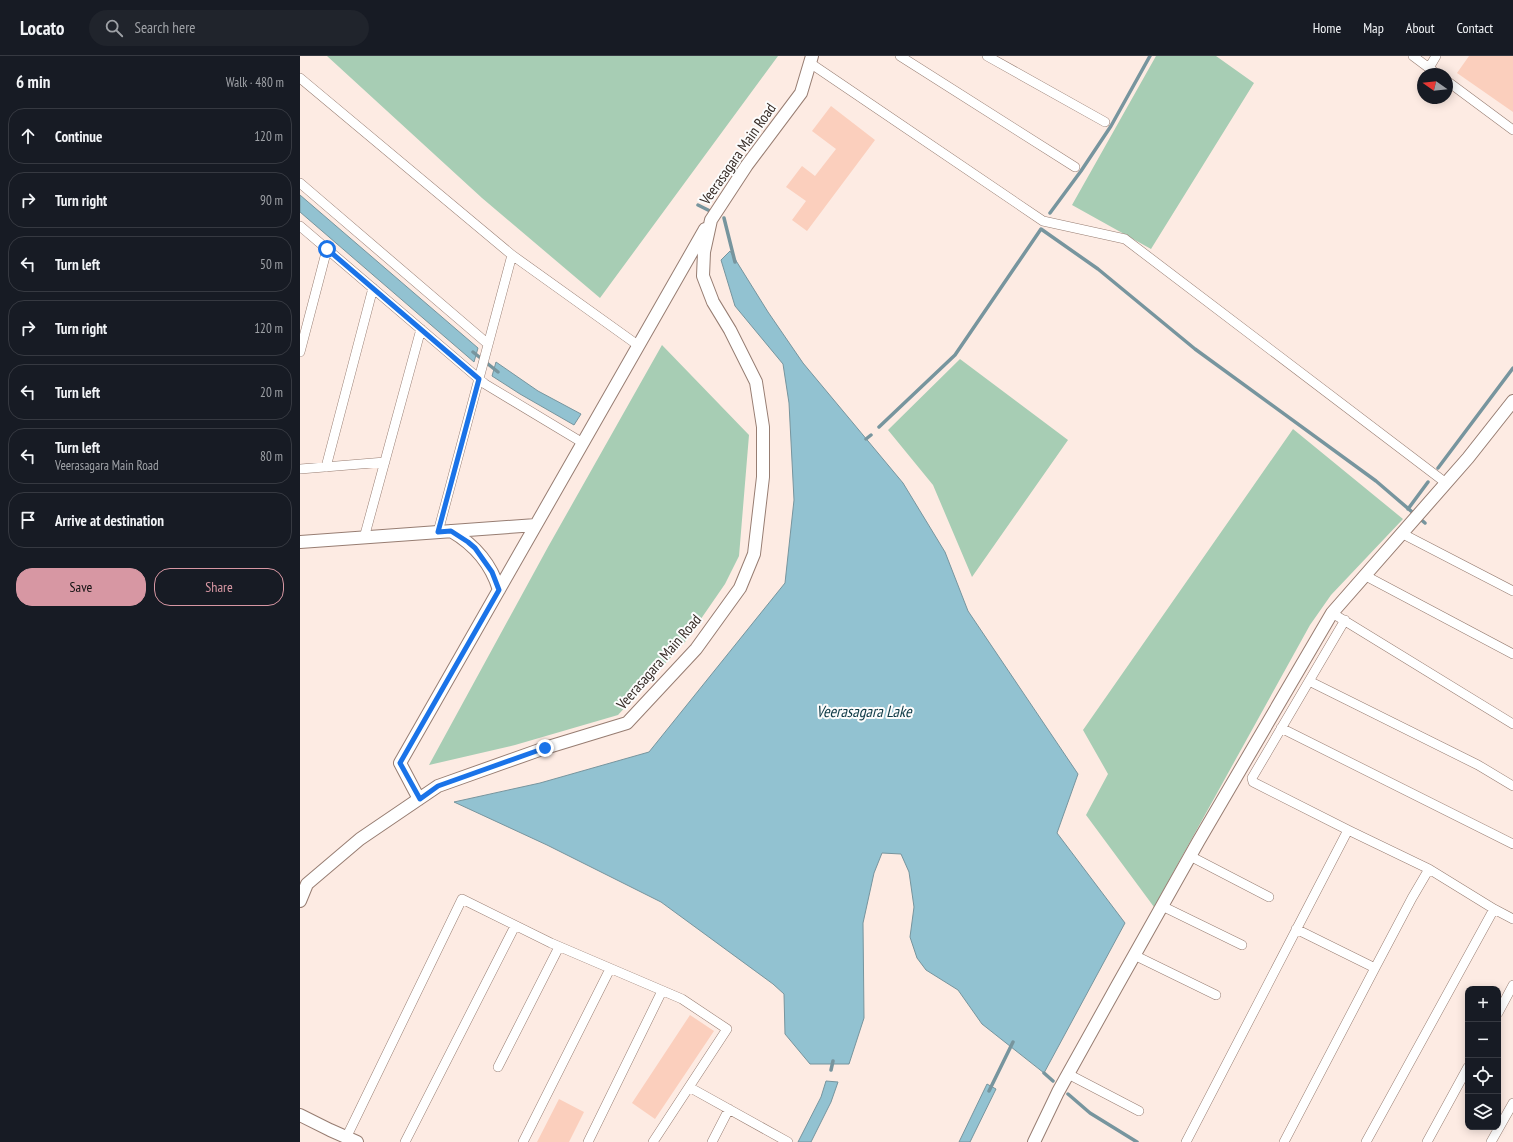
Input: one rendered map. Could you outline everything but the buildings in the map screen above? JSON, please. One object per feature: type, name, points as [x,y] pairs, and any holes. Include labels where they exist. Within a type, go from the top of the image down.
[{"type":"street","points":[[900,56],[1075,167]]},
{"type":"street","points":[[987,56],[1104,122]]},
{"type":"street","points":[[1413,56],[1429,68],[1436,56]]},
{"type":"street","points":[[811,59],[1043,221],[1125,239],[1446,483]]},
{"type":"street","name":"Veerasagara Main Road","points":[[300,901],[307,884],[360,838],[438,786],[545,748],[627,723],[696,649],[740,588],[754,554],[763,476],[763,427],[756,382],[730,330],[713,302],[703,276],[704,252],[711,220],[747,165],[801,93],[811,59]]},
{"type":"street","points":[[300,78],[512,255],[639,346]]},
{"type":"street","points":[[1453,85],[1513,130]]},
{"type":"street","points":[[300,183],[487,348]]},
{"type":"street","points":[[420,799],[400,763],[711,220]]},
{"type":"street","points":[[300,226],[485,384],[583,443]]},
{"type":"street","points":[[300,352],[327,249]]},
{"type":"street","points":[[438,532],[512,255]]},
{"type":"street","points":[[326,467],[373,288]]},
{"type":"street","points":[[364,538],[421,329]]},
{"type":"street","points":[[1034,1142],[1068,1074],[1134,954],[1332,613],[1364,574],[1468,458],[1513,401]]},
{"type":"street","points":[[300,469],[385,462]]},
{"type":"street","points":[[300,542],[536,525]]},
{"type":"street","points":[[451,531],[468,542],[482,556],[492,572],[499,590]]},
{"type":"street","points":[[1401,534],[1513,590]]},
{"type":"street","points":[[1364,574],[1513,654]]},
{"type":"street","points":[[1332,613],[1513,724]]},
{"type":"street","points":[[1345,620],[1252,780],[1429,870],[1513,919]]},
{"type":"street","points":[[1309,681],[1478,765],[1513,786]]},
{"type":"street","points":[[1281,728],[1513,844]]},
{"type":"street","points":[[1186,1142],[1348,830]]},
{"type":"street","points":[[1190,856],[1270,897]]},
{"type":"street","points":[[1284,1142],[1412,898],[1429,870]]},
{"type":"street","points":[[300,1115],[351,1140],[462,899],[558,947],[682,1000],[727,1029],[653,1142]]},
{"type":"street","points":[[1162,906],[1242,945]]},
{"type":"street","points":[[1366,1142],[1494,909]]},
{"type":"street","points":[[405,1142],[515,926]]},
{"type":"street","points":[[1296,929],[1375,968]]},
{"type":"street","points":[[498,1067],[558,947]]},
{"type":"street","points":[[1134,954],[1216,995]]},
{"type":"street","points":[[523,1142],[610,969]]},
{"type":"street","points":[[1501,1007],[1513,985]]},
{"type":"street","points":[[588,1142],[662,991]]},
{"type":"street","points":[[1427,1142],[1465,1072]]},
{"type":"street","points":[[1068,1074],[1139,1111]]},
{"type":"street","points":[[689,1087],[788,1142]]},
{"type":"street","points":[[1491,1142],[1513,1103]]},
{"type":"street","points":[[712,1142],[729,1109]]},
{"type":"green space","points":[[327,56],[778,56],[600,298],[482,198]]},
{"type":"green space","points":[[1156,56],[1216,56],[1254,83],[1151,249],[1072,205]]},
{"type":"green space","points":[[662,345],[749,435],[739,556],[725,584],[685,642],[618,715],[515,745],[429,765],[548,547]]},
{"type":"green space","points":[[960,359],[1068,440],[972,577],[933,485],[888,430]]},
{"type":"green space","points":[[1293,429],[1403,519],[1331,595],[1310,625],[1154,907],[1086,815],[1108,774],[1083,730]]},
{"type":"water","points":[[300,195],[478,348],[474,362],[300,212]]},
{"type":"water","name":"Veerasagara Lake","points":[[730,251],[768,312],[803,363],[903,483],[945,552],[968,611],[1078,774],[1057,833],[1125,923],[1044,1073],[982,1024],[958,990],[926,970],[917,958],[910,937],[914,907],[909,872],[901,854],[882,853],[874,873],[863,923],[864,1018],[849,1064],[810,1064],[785,1034],[784,994],[773,984],[661,902],[547,845],[454,802],[540,783],[649,752],[785,583],[794,500],[789,403],[783,364],[735,306],[721,260]]},
{"type":"water","points":[[496,362],[538,391],[581,414],[574,425],[492,376]]},
{"type":"water","points":[[826,1081],[838,1082],[831,1102],[811,1142],[798,1142],[821,1097]]},
{"type":"water","points":[[987,1084],[996,1089],[970,1142],[959,1142]]},
{"type":"waterway","points":[[1050,213],[1081,171],[1111,126],[1150,56]]},
{"type":"waterway","points":[[698,205],[710,211]]},
{"type":"waterway","points":[[724,218],[735,262]]},
{"type":"waterway","points":[[879,427],[955,355],[1041,229],[1098,269],[1195,349],[1376,481],[1425,523]]},
{"type":"waterway","points":[[473,352],[498,372]]},
{"type":"waterway","points":[[1438,468],[1513,368]]},
{"type":"waterway","points":[[866,439],[871,435]]},
{"type":"waterway","points":[[1408,509],[1428,482]]},
{"type":"waterway","points":[[989,1091],[1013,1042]]},
{"type":"waterway","points":[[831,1070],[833,1061]]},
{"type":"waterway","points":[[1044,1073],[1053,1081]]},
{"type":"waterway","points":[[1068,1094],[1090,1113],[1137,1142]]},
{"type":"route","points":[[327,249],[479,379],[438,532],[451,531],[475,548],[492,572],[499,590],[400,763],[420,799],[438,786],[545,748]]}]
